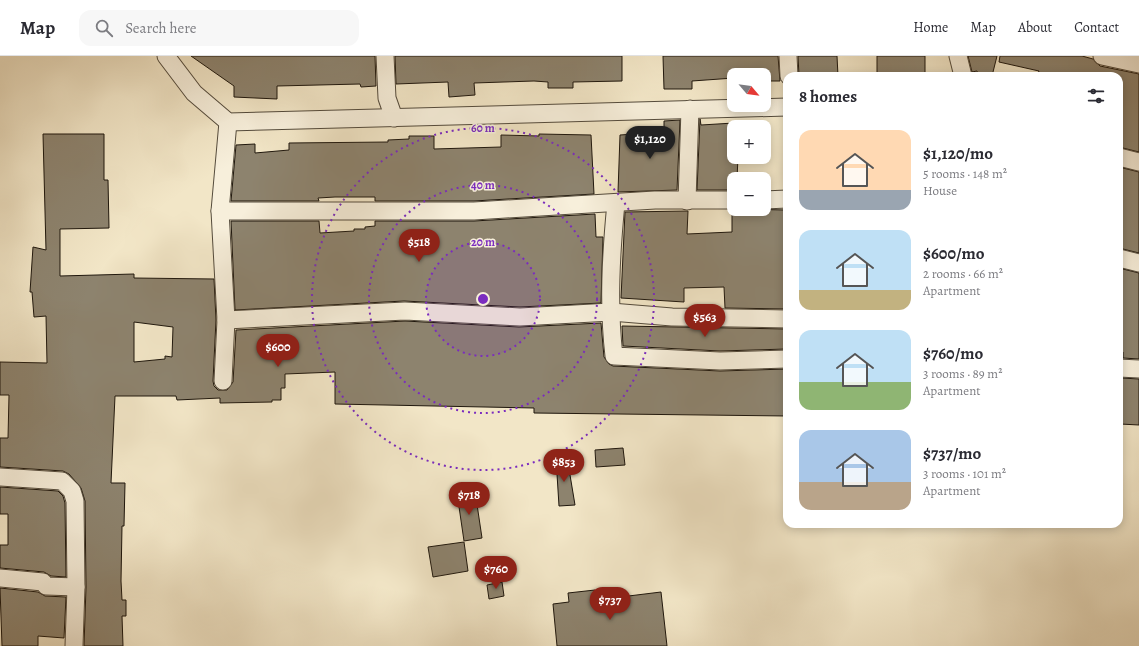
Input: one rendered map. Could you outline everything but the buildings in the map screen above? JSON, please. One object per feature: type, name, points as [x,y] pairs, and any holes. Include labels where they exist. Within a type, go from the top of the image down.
[{"type":"street","points":[[166,56],[194,93],[228,122],[783,107]]},
{"type":"street","points":[[385,56],[387,98],[394,118]]},
{"type":"street","points":[[788,56],[788,72]]},
{"type":"street","points":[[958,56],[962,72]]},
{"type":"street","points":[[1102,56],[1139,64]]},
{"type":"street","points":[[687,201],[690,109]]},
{"type":"street","points":[[223,381],[226,320],[220,211],[228,122]]},
{"type":"street","points":[[1123,158],[1139,162]]},
{"type":"street","points":[[771,200],[783,199]]},
{"type":"street","points":[[220,211],[474,211],[655,200],[727,200]]},
{"type":"street","points":[[616,203],[611,261],[611,312],[614,356],[720,360],[783,359]]},
{"type":"street","points":[[1123,259],[1139,263]]},
{"type":"street","points":[[226,320],[405,311],[520,317],[611,312],[672,317],[783,319]]},
{"type":"street","points":[[1123,368],[1139,369]]},
{"type":"street","points":[[0,477],[62,482],[72,491],[75,500],[76,587],[74,646]]},
{"type":"street","points":[[0,578],[43,582],[46,586],[76,587]]}]
